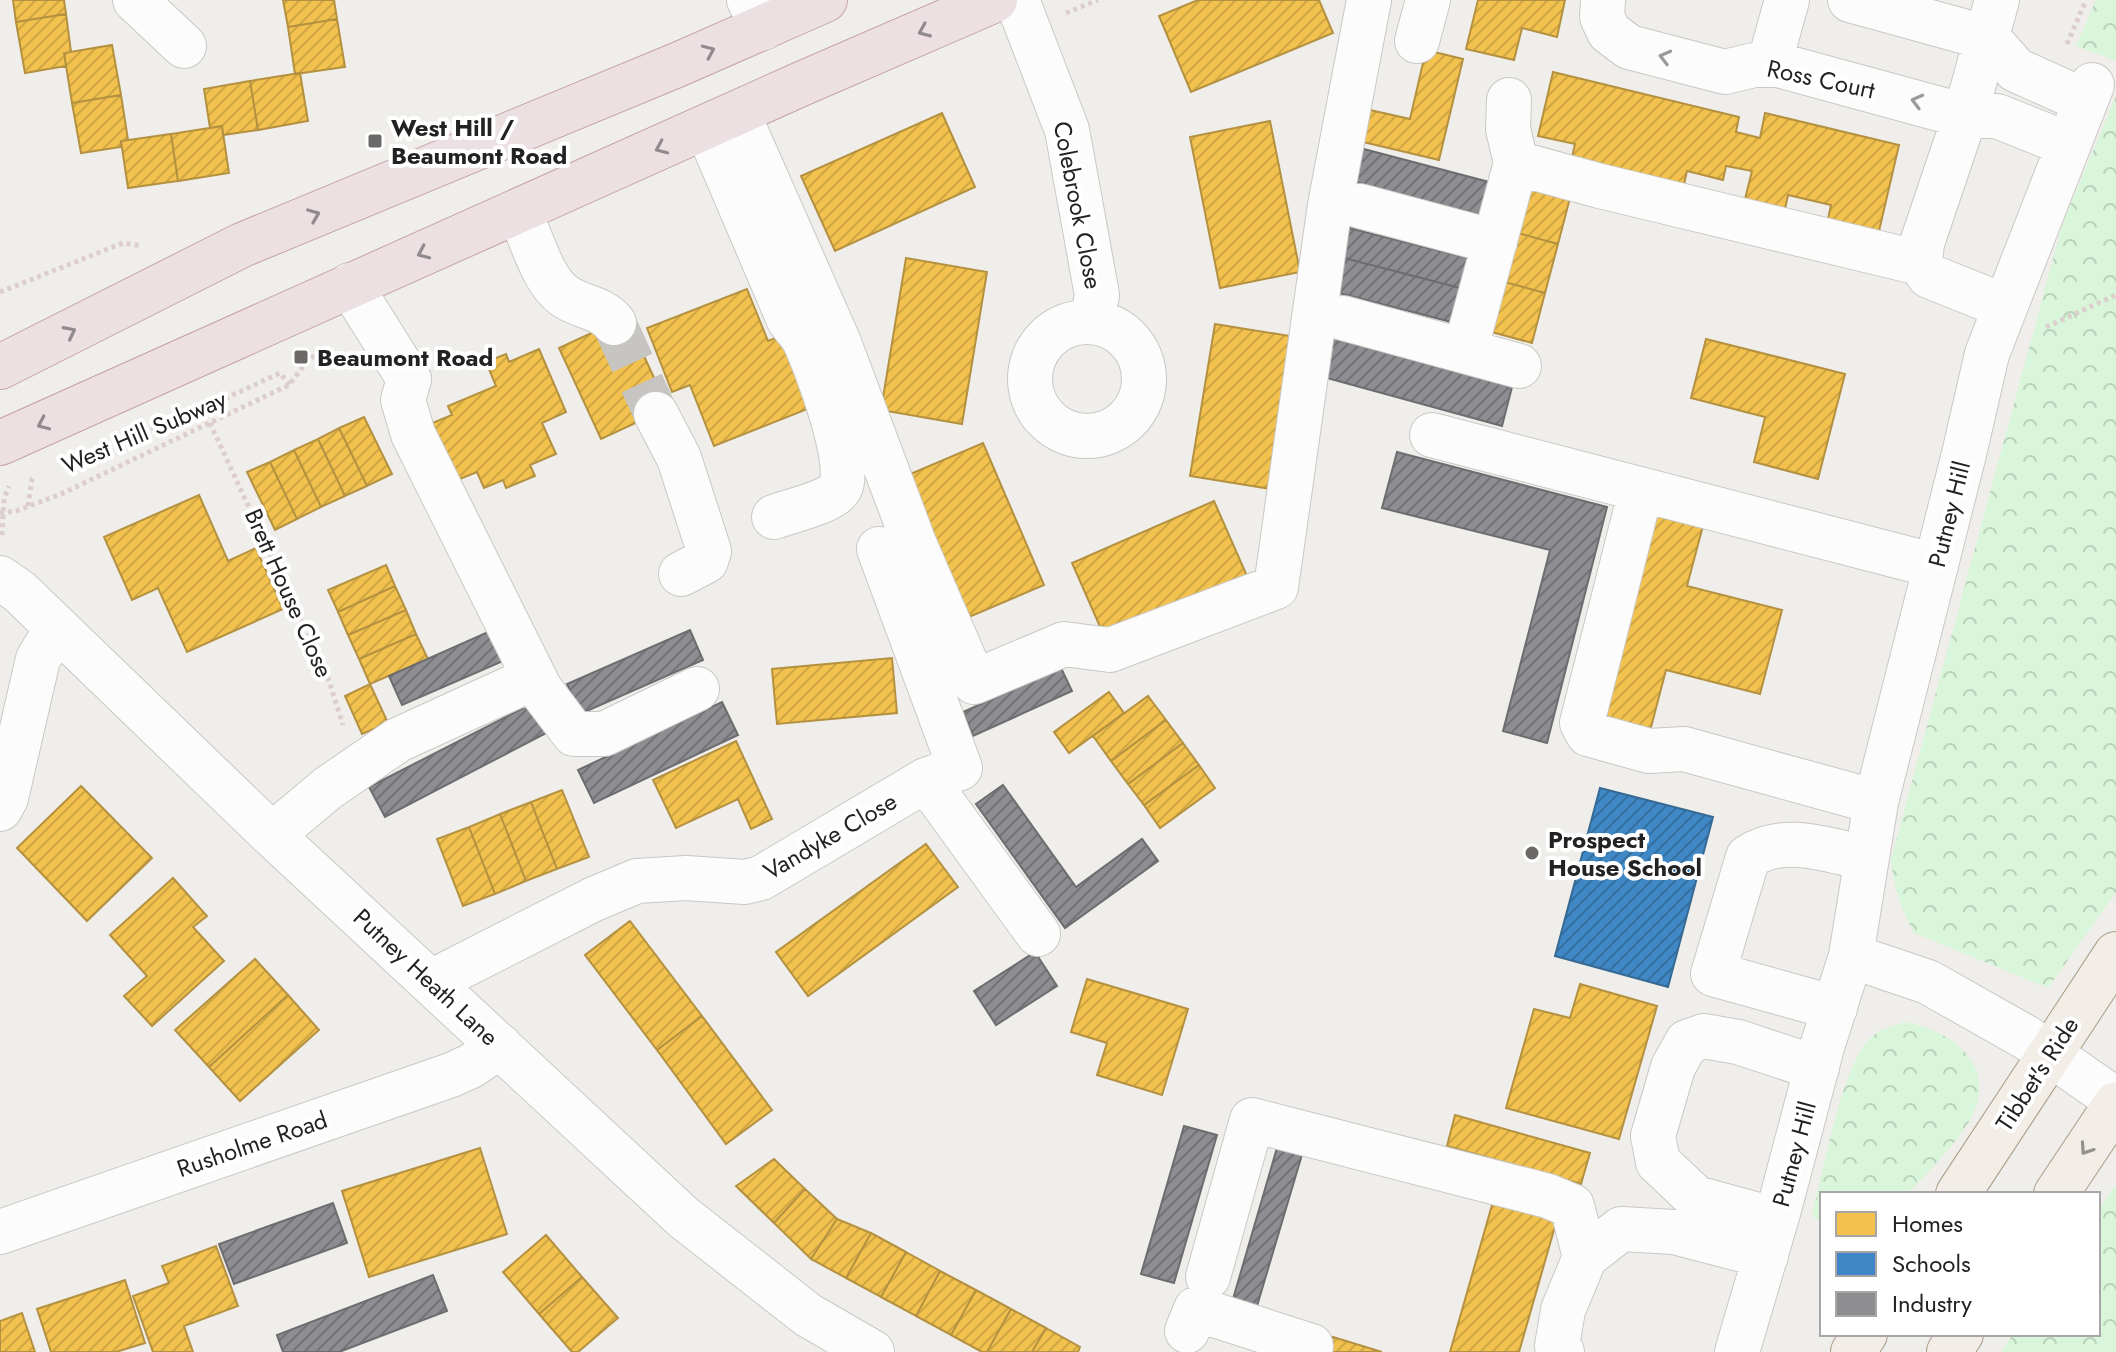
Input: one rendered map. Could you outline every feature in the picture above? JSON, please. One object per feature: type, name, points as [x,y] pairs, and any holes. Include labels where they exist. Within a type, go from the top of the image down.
[{"type":"highway","points":[[0,367],[242,245],[756,14],[825,0]]},
{"type":"highway","points":[[13,437],[995,0]]},
{"type":"main road","name":"Tibbet's Ride","points":[[1959,1192],[2116,954]]},
{"type":"main road","points":[[2057,1192],[2116,1102]]},
{"type":"street","points":[[135,0],[184,46]]},
{"type":"street","name":"Colebrook Close","points":[[1017,0],[1067,130],[1097,295],[1092,322]]},
{"type":"street","points":[[722,121],[839,343],[914,543],[974,682],[1064,644],[1110,650],[1276,587],[1330,205],[1369,0]]},
{"type":"street","name":"Ross Court","points":[[1603,0],[1602,17],[1609,32],[1629,47],[1725,72],[1754,65],[1778,65],[1965,116],[1997,116],[2067,144]]},
{"type":"street","points":[[1778,65],[1772,54],[1787,0]]},
{"type":"street","points":[[1850,0],[1993,19],[1965,116],[1922,243],[1920,263],[1929,276],[2004,306]]},
{"type":"street","name":"Putney Hill","points":[[1737,1352],[1851,956],[1876,802],[1987,354],[2088,93],[2016,70],[1993,19]]},
{"type":"street","points":[[1465,351],[1516,163],[1508,129],[1509,100]]},
{"type":"street","points":[[722,121],[789,320],[803,339],[841,450],[842,486],[834,496],[774,517]]},
{"type":"street","points":[[1516,163],[1920,263]]},
{"type":"street","points":[[1360,206],[1495,242]]},
{"type":"street","points":[[519,211],[555,289],[586,307],[603,310],[614,323]]},
{"type":"street","points":[[350,285],[409,379],[403,400],[420,449],[540,689],[574,734],[604,734],[697,689]]},
{"type":"street","points":[[1343,318],[1519,366]]},
{"type":"street","points":[[656,414],[679,458],[709,551],[706,561],[681,574]]},
{"type":"street","points":[[1432,435],[1936,566]]},
{"type":"street","points":[[1641,490],[1582,723],[1588,734],[1649,751],[1684,749],[1876,802]]},
{"type":"street","points":[[879,549],[943,774],[1038,934]]},
{"type":"street","name":"Putney Heath Lane","points":[[10,585],[272,835],[683,1217],[808,1315],[872,1352]]},
{"type":"street","points":[[0,809],[6,798],[38,659],[57,628]]},
{"type":"street","points":[[272,835],[328,788],[398,740],[518,685]]},
{"type":"street","name":"Vandyke Close","points":[[431,982],[594,899],[637,881],[686,878],[745,882],[761,878],[943,774]]},
{"type":"street","points":[[1835,1008],[1713,974],[1748,857],[1762,848],[1795,843],[1866,858]]},
{"type":"street","points":[[1851,956],[1928,982],[2027,1038],[2116,1102]]},
{"type":"street","points":[[1771,1238],[1696,1198],[1658,1162],[1653,1136],[1673,1067],[1687,1042],[1704,1036],[1738,1042],[1817,1068]]},
{"type":"street","name":"Rusholme Road","points":[[0,1232],[451,1075],[471,1066],[500,1046]]},
{"type":"street","points":[[1208,1277],[1252,1120],[1560,1201],[1572,1206],[1585,1257]]},
{"type":"street","points":[[1562,1352],[1557,1346],[1563,1310],[1585,1257],[1621,1229],[1771,1238]]},
{"type":"street","points":[[1187,1331],[1196,1309],[1311,1346],[1310,1352]]},
{"type":"path","points":[[1060,16],[1098,0]]},
{"type":"path","points":[[1987,354],[2116,295]]},
{"type":"path","name":"West Hill Subway","points":[[91,455],[280,373],[289,385]]},
{"type":"path","name":"Brett House Close","points":[[210,423],[329,681],[357,768]]},
{"type":"path","points":[[10,585],[1,513],[13,437]]},
{"type":"path","name":"West Hill Subway","points":[[28,507],[32,479],[47,473]]},
{"type":"path","points":[[1,513],[16,511]]},
{"type":"green space","points":[[2096,0],[2116,0],[2116,61],[2076,46]]},
{"type":"green space","points":[[2116,96],[2116,892],[2048,988],[1914,933],[1898,897],[1891,859],[2063,222]]},
{"type":"green space","points":[[1904,1022],[1921,1026],[1938,1032],[1965,1052],[1979,1080],[1972,1116],[1951,1146],[1910,1192],[1820,1192],[1820,1221],[1812,1216],[1844,1090],[1864,1046],[1875,1034]]},
{"type":"green space","points":[[2116,1184],[2116,1352],[2001,1352],[2012,1336],[2100,1336],[2100,1207]]},
{"type":"building: Homes","points":[[13,0],[64,0],[66,14],[16,22]]},
{"type":"building: Homes","points":[[283,0],[334,0],[337,19],[288,27]]},
{"type":"building: Homes","points":[[1198,0],[1319,0],[1333,33],[1191,92],[1159,16]]},
{"type":"building: Homes","points":[[1478,0],[1565,0],[1557,37],[1522,28],[1514,60],[1466,49]]},
{"type":"building: Homes","points":[[66,14],[71,52],[64,53],[66,66],[25,73],[16,22]]},
{"type":"building: Homes","points":[[337,19],[345,67],[295,74],[288,27]]},
{"type":"building: Homes","points":[[112,45],[121,95],[72,103],[64,53]]},
{"type":"building: Homes","points":[[1426,50],[1463,59],[1439,160],[1363,142],[1370,110],[1410,119]]},
{"type":"building: Homes","points":[[1553,72],[1739,117],[1736,132],[1760,138],[1765,113],[1899,145],[1879,231],[1828,219],[1831,205],[1788,195],[1785,209],[1745,199],[1752,171],[1726,166],[1723,180],[1687,171],[1682,193],[1570,166],[1575,144],[1538,136]]},
{"type":"building: Homes","points":[[300,73],[308,121],[258,130],[250,81]]},
{"type":"building: Homes","points":[[250,81],[258,130],[223,135],[222,126],[210,128],[204,89]]},
{"type":"building: Homes","points":[[121,95],[128,140],[121,141],[121,147],[81,153],[72,103]]},
{"type":"building: Homes","points":[[942,113],[975,187],[835,251],[801,176]]},
{"type":"building: Homes","points":[[1270,121],[1300,272],[1220,288],[1190,137]]},
{"type":"building: Homes","points":[[222,126],[229,173],[178,181],[171,134]]},
{"type":"building: Homes","points":[[171,134],[178,181],[128,188],[121,141]]},
{"type":"building: Homes","points":[[1528,182],[1571,194],[1558,244],[1514,232]]},
{"type":"building: Homes","points":[[1514,232],[1558,244],[1545,293],[1501,281]]},
{"type":"building: Homes","points":[[906,258],[987,272],[962,424],[881,410]]},
{"type":"building: Homes","points":[[1501,281],[1545,293],[1532,343],[1488,331]]},
{"type":"building: Homes","points":[[747,289],[768,341],[791,332],[820,404],[714,446],[690,385],[672,392],[647,328]]},
{"type":"building: Homes","points":[[626,317],[668,408],[601,439],[559,348]]},
{"type":"building: Homes","points":[[1215,324],[1296,337],[1271,489],[1190,476]]},
{"type":"building: Homes","points":[[1706,339],[1845,374],[1818,479],[1754,462],[1765,417],[1691,398]]},
{"type":"building: Homes","points":[[539,349],[566,412],[542,423],[556,454],[530,465],[535,476],[506,488],[503,480],[484,488],[477,472],[450,483],[425,426],[452,415],[448,406],[496,386],[486,362],[506,354],[509,362]]},
{"type":"building: Homes","points":[[364,417],[392,474],[367,486],[339,428]]},
{"type":"building: Homes","points":[[339,428],[367,486],[345,496],[318,439]]},
{"type":"building: Homes","points":[[318,439],[345,496],[321,507],[294,450]]},
{"type":"building: Homes","points":[[983,443],[1044,585],[969,617],[908,475]]},
{"type":"building: Homes","points":[[294,450],[321,507],[297,519],[270,462]]},
{"type":"building: Homes","points":[[270,462],[297,519],[275,530],[247,472]]},
{"type":"building: Homes","points":[[199,495],[228,561],[256,548],[283,609],[187,652],[158,588],[132,600],[104,537]]},
{"type":"building: Homes","points":[[1214,501],[1247,576],[1105,638],[1072,563]]},
{"type":"building: Homes","points":[[1655,509],[1704,522],[1687,586],[1782,610],[1760,694],[1666,670],[1650,731],[1601,719]]},
{"type":"building: Homes","points":[[386,565],[395,586],[338,612],[328,590]]},
{"type":"building: Homes","points":[[395,586],[406,610],[348,635],[338,612]]},
{"type":"building: Homes","points":[[406,610],[416,634],[359,659],[348,635]]},
{"type":"building: Homes","points":[[416,634],[428,659],[370,684],[359,659]]},
{"type":"building: Homes","points":[[892,658],[897,713],[777,724],[772,669]]},
{"type":"building: Homes","points":[[370,684],[388,723],[362,734],[345,696]]},
{"type":"building: Homes","points":[[1109,692],[1124,713],[1069,753],[1054,732]]},
{"type":"building: Homes","points":[[1148,696],[1166,720],[1111,761],[1093,736]]},
{"type":"building: Homes","points":[[1166,720],[1183,743],[1128,784],[1111,761]]},
{"type":"building: Homes","points":[[736,741],[772,819],[751,829],[738,799],[676,828],[653,780]]},
{"type":"building: Homes","points":[[1183,743],[1199,765],[1144,805],[1128,784]]},
{"type":"building: Homes","points":[[1199,765],[1215,788],[1160,828],[1144,805]]},
{"type":"building: Homes","points":[[81,786],[152,858],[87,921],[17,848]]},
{"type":"building: Homes","points":[[562,790],[589,857],[557,869],[531,802]]},
{"type":"building: Homes","points":[[531,802],[557,869],[526,881],[500,814]]},
{"type":"building: Homes","points":[[500,814],[526,881],[495,894],[469,827]]},
{"type":"building: Homes","points":[[469,827],[495,894],[463,906],[437,839]]},
{"type":"building: Homes","points":[[926,844],[958,887],[808,996],[776,952]]},
{"type":"building: Homes","points":[[173,878],[207,916],[193,927],[224,961],[152,1026],[124,996],[147,976],[110,935]]},
{"type":"building: Homes","points":[[630,921],[702,1016],[657,1050],[585,955]]},
{"type":"building: Homes","points":[[255,959],[288,995],[209,1067],[175,1030]]},
{"type":"building: Homes","points":[[1087,979],[1188,1009],[1162,1095],[1097,1075],[1107,1043],[1071,1032]]},
{"type":"building: Homes","points":[[1580,984],[1657,1006],[1619,1139],[1506,1108],[1534,1009],[1570,1018]]},
{"type":"building: Homes","points":[[288,995],[319,1030],[240,1101],[209,1067]]},
{"type":"building: Homes","points":[[702,1016],[772,1110],[726,1144],[657,1050]]},
{"type":"building: Homes","points":[[1455,1115],[1590,1153],[1581,1184],[1447,1146]]},
{"type":"building: Homes","points":[[480,1148],[507,1234],[369,1277],[342,1191]]},
{"type":"building: Homes","points":[[774,1159],[805,1189],[774,1223],[736,1186]]},
{"type":"building: Homes","points":[[805,1189],[837,1219],[811,1259],[774,1223]]},
{"type":"building: Homes","points":[[1494,1198],[1558,1216],[1519,1352],[1450,1352]]},
{"type":"building: Homes","points":[[837,1219],[871,1233],[846,1278],[811,1259]]},
{"type":"building: Homes","points":[[871,1233],[906,1252],[881,1297],[846,1278]]},
{"type":"building: Homes","points":[[546,1235],[582,1277],[539,1314],[503,1272]]},
{"type":"building: Homes","points":[[216,1246],[238,1306],[184,1326],[193,1352],[153,1352],[133,1296],[169,1283],[162,1266]]},
{"type":"building: Homes","points":[[906,1252],[940,1271],[916,1316],[881,1297]]},
{"type":"building: Homes","points":[[940,1271],[976,1290],[951,1335],[916,1316]]},
{"type":"building: Homes","points":[[582,1277],[618,1318],[578,1352],[572,1352],[539,1314]]},
{"type":"building: Homes","points":[[125,1280],[145,1343],[116,1352],[51,1352],[37,1309]]},
{"type":"building: Homes","points":[[976,1290],[1011,1309],[987,1352],[951,1335]]},
{"type":"building: Homes","points":[[1011,1309],[1046,1328],[1032,1352],[987,1352]]},
{"type":"building: Homes","points":[[22,1313],[35,1352],[0,1352],[0,1321]]},
{"type":"building: Homes","points":[[1046,1328],[1080,1347],[1078,1352],[1032,1352]]},
{"type":"building: Homes","points":[[1333,1337],[1382,1352],[1328,1352]]},
{"type":"building: Schools","points":[[1600,788],[1713,817],[1668,987],[1555,956]]},
{"type":"building: Industry","points":[[1360,148],[1493,183],[1484,216],[1355,182]]},
{"type":"building: Industry","points":[[1349,228],[1472,259],[1464,289],[1344,258]]},
{"type":"building: Industry","points":[[1344,258],[1464,289],[1455,323],[1339,293]]},
{"type":"building: Industry","points":[[1332,338],[1512,387],[1502,426],[1327,378]]},
{"type":"building: Industry","points":[[1397,452],[1607,507],[1547,743],[1503,731],[1550,550],[1382,508]]},
{"type":"building: Industry","points":[[497,628],[510,658],[402,705],[389,676]]},
{"type":"building: Industry","points":[[690,630],[703,660],[580,714],[567,684]]},
{"type":"building: Industry","points":[[1061,668],[1072,691],[973,736],[963,712]]},
{"type":"building: Industry","points":[[722,702],[738,735],[594,803],[578,770]]},
{"type":"building: Industry","points":[[533,703],[548,732],[385,817],[369,787]]},
{"type":"building: Industry","points":[[1003,785],[1076,887],[1142,839],[1158,861],[1065,928],[976,804]]},
{"type":"building: Industry","points":[[1035,952],[1057,986],[996,1025],[974,991]]},
{"type":"building: Industry","points":[[1184,1126],[1217,1135],[1174,1283],[1141,1274]]},
{"type":"building: Industry","points":[[1279,1141],[1304,1148],[1257,1306],[1233,1299]]},
{"type":"building: Industry","points":[[333,1203],[347,1243],[234,1284],[219,1244]]},
{"type":"building: Industry","points":[[433,1275],[447,1311],[339,1352],[283,1352],[277,1335]]},
{"type":"tunnel","points":[[614,323],[656,414]]},
{"type":"place","name":"West Hill / Beaumont Road","points":[[375,141]]},
{"type":"place","name":"Beaumont Road","points":[[301,357]]},
{"type":"place","name":"Prospect House School","points":[[1532,853]]}]
